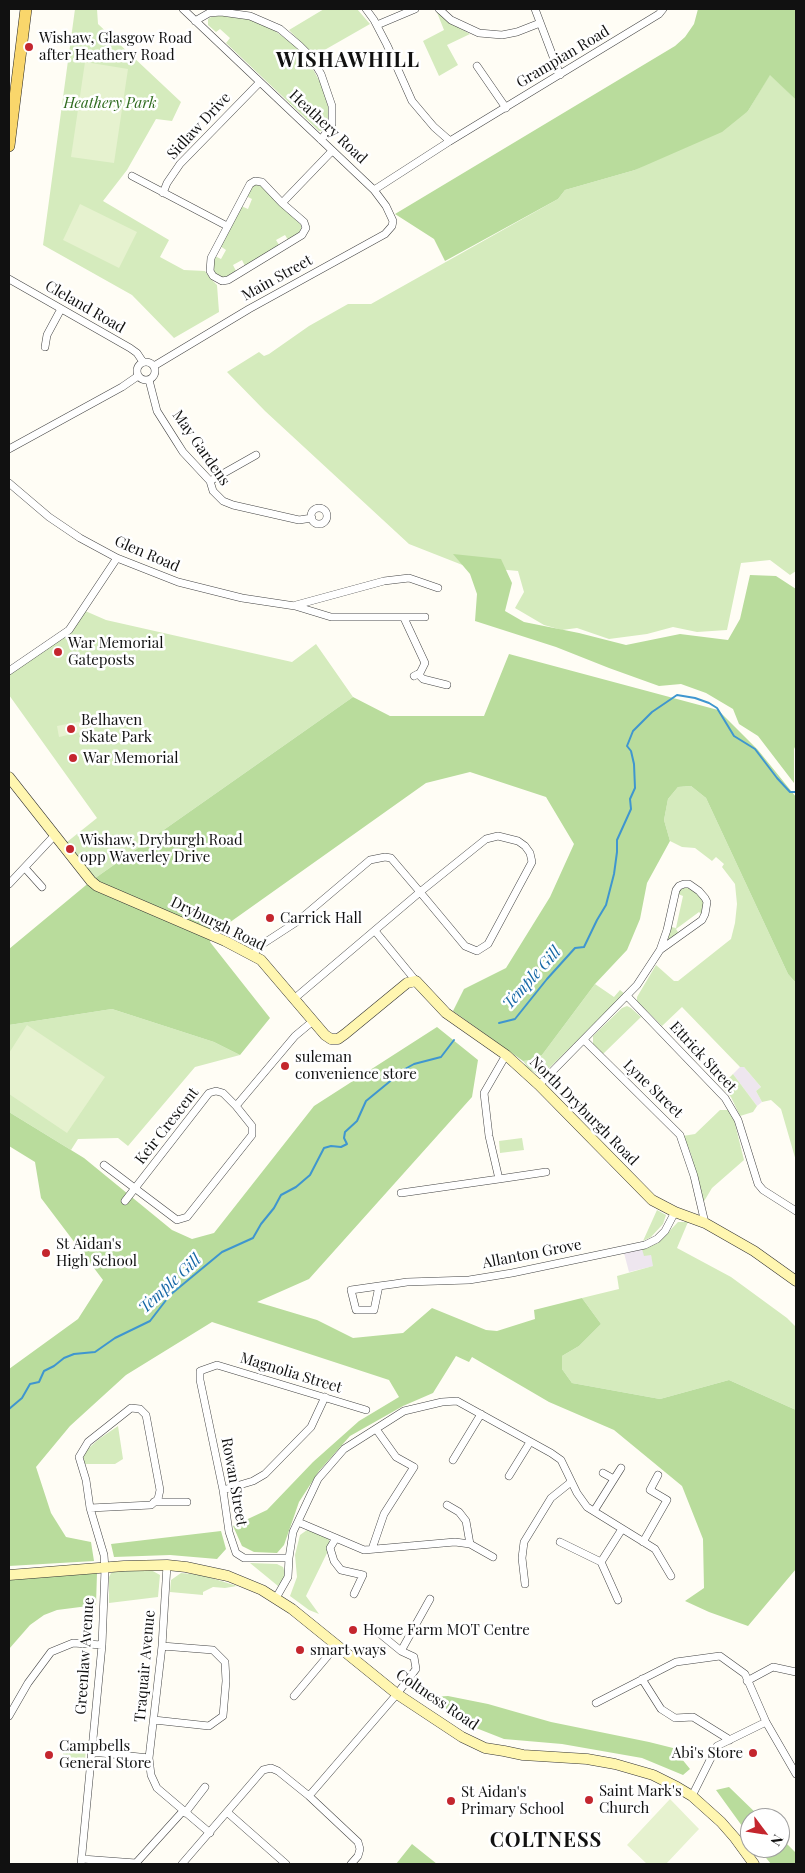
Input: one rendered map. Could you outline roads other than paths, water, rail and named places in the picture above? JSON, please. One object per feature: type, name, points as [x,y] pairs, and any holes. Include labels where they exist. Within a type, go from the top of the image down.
[{"type":"main road","points":[[9,146],[26,9]]},
{"type":"street","name":"Heathery Road","points":[[183,9],[374,190],[386,206]]},
{"type":"street","points":[[366,9],[377,26],[412,101],[434,127],[450,141]]},
{"type":"street","points":[[377,26],[415,9]]},
{"type":"street","points":[[439,9],[451,20],[479,33],[502,35],[517,32],[540,23]]},
{"type":"street","points":[[535,9],[560,75]]},
{"type":"street","points":[[196,20],[209,13],[221,12],[233,12],[250,16],[280,29],[300,46],[310,56],[322,74],[332,106],[332,124],[321,140]]},
{"type":"street","name":"Grampian Road","points":[[374,190],[450,141],[661,12]]},
{"type":"street","points":[[477,66],[506,108]]},
{"type":"street","name":"Sidlaw Drive","points":[[162,193],[180,164],[260,82]]},
{"type":"street","points":[[282,203],[332,151]]},
{"type":"street","points":[[132,176],[227,226]]},
{"type":"street","points":[[255,181],[262,182],[282,203],[304,222],[306,228],[302,235],[228,280],[222,281],[213,276],[210,271],[211,258],[250,184],[255,181]]},
{"type":"street","name":"Main Street","points":[[154,366],[249,309],[385,234],[392,226],[393,221],[386,206]]},
{"type":"street","name":"Cleland Road","points":[[9,279],[137,353],[143,362]]},
{"type":"street","points":[[45,347],[47,335],[61,309]]},
{"type":"street","points":[[143,362],[149,362],[154,366],[155,374],[149,380],[143,380],[138,376],[138,367],[143,362]]},
{"type":"street","points":[[9,450],[122,387],[138,376]]},
{"type":"street","name":"May Gardens","points":[[149,380],[157,410],[183,452],[210,481],[213,491],[227,503],[299,520],[312,518]]},
{"type":"street","points":[[210,481],[256,455]]},
{"type":"street","name":"Glen Road","points":[[9,483],[50,517],[80,538],[117,558],[178,582],[242,598],[295,606],[330,617],[426,617]]},
{"type":"street","points":[[9,671],[69,630],[117,558]]},
{"type":"street","name":"Glen Road","points":[[295,606],[384,581],[409,578],[438,588]]},
{"type":"street","points":[[404,618],[424,658],[424,668],[416,675],[423,680],[447,684]]},
{"type":"street","name":"Dryburgh Road","points":[[9,778],[54,836],[97,886],[218,938],[261,960],[330,1039],[338,1039],[407,983],[416,981]]},
{"type":"street","points":[[9,884],[54,836]]},
{"type":"street","points":[[253,956],[258,947],[298,921],[370,860],[377,857],[391,858],[420,892],[465,946],[477,951],[488,944],[532,862],[530,853],[518,841],[498,836],[486,839],[420,892],[295,998]]},
{"type":"street","points":[[25,868],[42,887]]},
{"type":"street","points":[[538,1085],[638,985],[660,950],[667,930],[676,890],[679,886],[689,884],[699,890],[705,898],[707,902],[705,914],[702,920],[660,950]]},
{"type":"street","name":"North Dryburgh Road","points":[[375,931],[416,981],[446,1013],[506,1055],[652,1200],[675,1212],[705,1223],[754,1251],[796,1281]]},
{"type":"street","name":"Ettrick Street","points":[[628,997],[725,1098],[738,1120],[758,1184],[763,1190],[796,1211]]},
{"type":"street","points":[[104,1165],[177,1220],[187,1217],[252,1135],[252,1126],[236,1106],[294,1036],[313,1021]]},
{"type":"street","name":"Lyne Street","points":[[584,1040],[680,1135],[694,1176],[705,1223]]},
{"type":"street","points":[[499,1179],[489,1136],[484,1093],[506,1055]]},
{"type":"street","name":"Keir Crescent","points":[[124,1201],[209,1092],[223,1093],[236,1106]]},
{"type":"street","points":[[401,1193],[546,1172]]},
{"type":"street","name":"Allanton Grove","points":[[379,1286],[374,1310],[356,1310],[351,1290],[379,1286],[407,1282],[469,1280],[512,1273],[645,1245],[661,1235],[675,1212]]},
{"type":"street","name":"Magnolia Street","points":[[207,1367],[217,1365],[366,1410]]},
{"type":"street","name":"Rowan Street","points":[[207,1367],[200,1371],[200,1380],[223,1490],[229,1532],[236,1553],[244,1558],[289,1558]]},
{"type":"street","points":[[223,1490],[253,1481],[265,1474],[311,1428],[325,1397]]},
{"type":"street","points":[[276,1598],[288,1577],[293,1532],[318,1479],[344,1450],[404,1411],[442,1402],[457,1401],[561,1460],[571,1482],[587,1507],[655,1549],[671,1576]]},
{"type":"street","name":"Greenlaw Avenue","points":[[81,1862],[102,1646],[105,1569],[104,1555],[90,1508],[86,1480],[79,1457],[88,1442],[131,1408],[140,1409],[146,1415],[160,1490],[158,1499],[154,1502]]},
{"type":"street","points":[[453,1460],[481,1414]]},
{"type":"street","points":[[372,1549],[384,1514],[414,1466],[396,1456],[376,1429]]},
{"type":"street","points":[[509,1476],[530,1442]]},
{"type":"street","points":[[594,1511],[621,1468]]},
{"type":"street","points":[[603,1473],[614,1478]]},
{"type":"street","points":[[643,1542],[667,1500],[650,1490],[658,1475]]},
{"type":"street","points":[[525,1584],[522,1558],[524,1542],[551,1498],[571,1482]]},
{"type":"street","points":[[90,1508],[151,1505],[154,1502],[187,1502]]},
{"type":"street","points":[[447,1505],[459,1512],[466,1521],[470,1544]]},
{"type":"street","points":[[298,1522],[364,1550],[455,1542],[470,1544],[493,1557]]},
{"type":"street","points":[[601,1562],[622,1529]]},
{"type":"street","points":[[336,1538],[330,1548],[334,1561],[341,1570],[363,1575],[354,1594]]},
{"type":"street","points":[[560,1542],[601,1562],[618,1600]]},
{"type":"street","name":"Coltness Road","points":[[9,1575],[105,1569],[124,1566],[167,1565],[228,1576],[276,1598],[337,1645],[356,1666],[377,1682],[462,1737],[485,1748],[523,1754],[587,1759],[615,1764],[653,1775],[692,1796],[726,1827],[754,1864]]},
{"type":"street","name":"Traquair Avenue","points":[[167,1565],[162,1646],[150,1758],[151,1776],[157,1788],[210,1833]]},
{"type":"street","points":[[401,1651],[430,1599]]},
{"type":"street","points":[[309,1796],[416,1670],[414,1657],[401,1651],[379,1633]]},
{"type":"street","points":[[9,1716],[28,1683],[51,1652],[73,1643],[102,1646]]},
{"type":"street","points":[[294,1696],[337,1645]]},
{"type":"street","points":[[154,1720],[209,1726],[223,1716],[226,1681],[225,1662],[213,1650],[162,1646]]},
{"type":"street","points":[[596,1702],[676,1662],[720,1656],[745,1674],[766,1722],[796,1774]]},
{"type":"street","points":[[747,1681],[773,1667],[796,1672]]},
{"type":"street","points":[[642,1679],[661,1709],[675,1718],[693,1717],[730,1740]]},
{"type":"street","points":[[692,1796],[718,1746],[766,1722]]},
{"type":"street","points":[[92,1752],[150,1758]]},
{"type":"street","points":[[182,1864],[263,1770],[271,1768],[278,1771],[309,1796],[358,1842],[360,1849],[358,1856],[351,1864]]},
{"type":"street","points":[[81,1862],[136,1863],[205,1787]]},
{"type":"street","points":[[227,1812],[286,1864]]},
{"type":"waterway","name":"Temple Gill","points":[[499,1023],[515,1019],[575,948],[584,947],[606,905],[614,874],[617,840],[631,809],[630,799],[635,788],[634,764],[631,751],[627,746],[633,731],[652,712],[677,695],[709,703],[717,708],[734,736],[755,749],[790,792],[796,792]]},
{"type":"waterway","name":"Temple Gill","points":[[9,1409],[22,1398],[30,1384],[39,1382],[44,1371],[74,1354],[95,1352],[115,1338],[150,1321],[170,1295],[222,1252],[253,1238],[281,1195],[296,1187],[310,1175],[324,1148],[331,1146],[341,1147],[347,1144],[344,1138],[345,1132],[357,1121],[366,1101],[405,1069],[414,1064],[441,1057],[454,1040]]},
{"type":"place","name":"Wishaw, Glasgow Road after Heathery Road","points":[[29,47]]},
{"type":"place","name":"War Memorial Gateposts","points":[[58,652]]},
{"type":"place","name":"Belhaven Skate Park","points":[[71,729]]},
{"type":"place","name":"War Memorial","points":[[73,758]]},
{"type":"place","name":"Wishaw, Dryburgh Road opp Waverley Drive","points":[[70,849]]},
{"type":"place","name":"Carrick Hall","points":[[270,918]]},
{"type":"place","name":"suleman convenience store","points":[[285,1066]]},
{"type":"place","name":"St Aidan's High School","points":[[46,1253]]},
{"type":"place","name":"Home Farm MOT Centre","points":[[353,1630]]},
{"type":"place","name":"smart ways","points":[[300,1650]]},
{"type":"place","name":"Abi's Store","points":[[753,1753]]},
{"type":"place","name":"Campbells General Store","points":[[49,1755]]},
{"type":"place","name":"Saint Mark's Church","points":[[589,1800]]},
{"type":"place","name":"St Aidan's Primary School","points":[[451,1801]]},
{"type":"district","name":"WISHAWHILL","points":[[348,61]]},
{"type":"district","name":"COLTNESS","points":[[546,1841]]},
{"type":"park label","name":"Heathery Park","points":[[110,103]]}]
